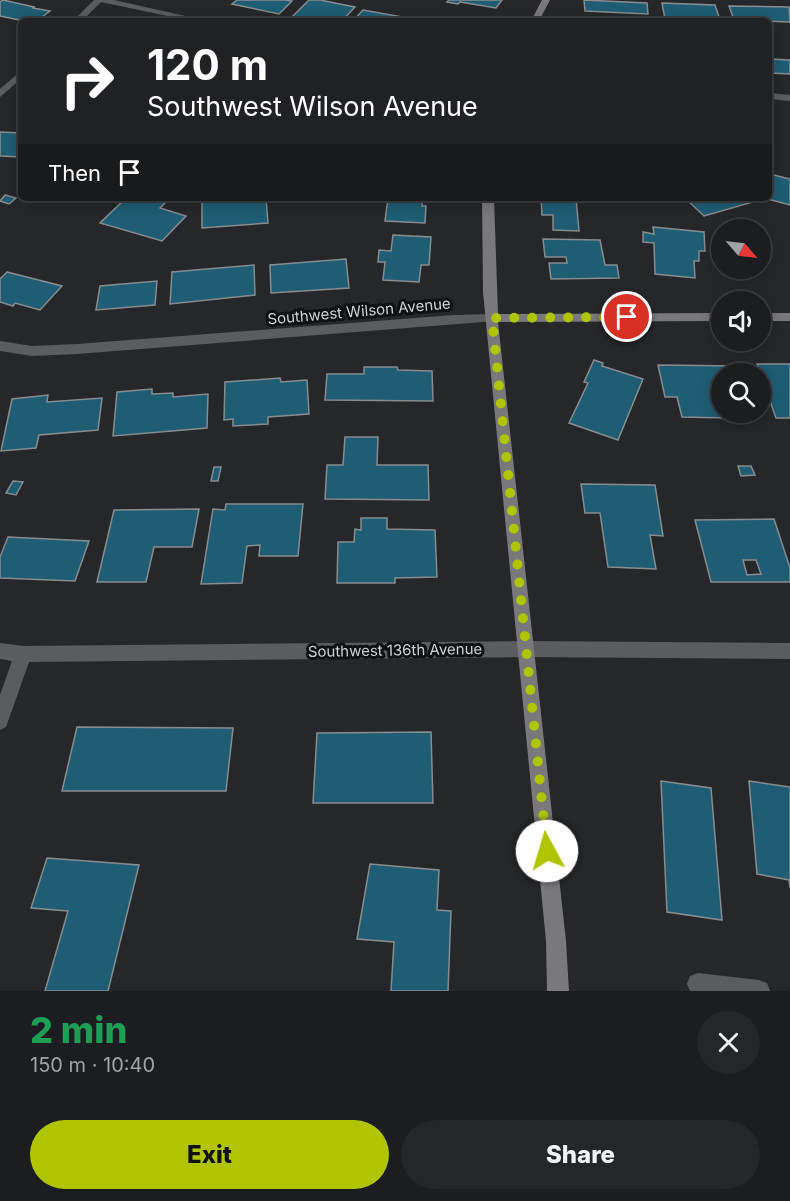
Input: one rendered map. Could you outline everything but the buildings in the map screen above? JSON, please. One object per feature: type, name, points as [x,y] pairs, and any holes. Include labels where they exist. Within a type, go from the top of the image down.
[{"type":"street","points":[[79,18],[100,0],[189,18]]},
{"type":"street","points":[[537,18],[546,0]]},
{"type":"street","points":[[0,94],[18,77]]},
{"type":"street","points":[[772,96],[790,98]]},
{"type":"street","points":[[488,201],[486,228],[492,318],[556,941],[558,991]]},
{"type":"street","name":"Southwest Wilson Avenue","points":[[0,346],[32,351],[76,349],[454,319],[711,317]]},
{"type":"street","points":[[771,317],[790,317]]},
{"type":"street","name":"Southwest 136th Avenue","points":[[0,651],[23,654],[526,649],[790,651]]},
{"type":"street","points":[[0,721],[23,654]]},
{"type":"street","points":[[698,984],[759,991]]},
{"type":"route","points":[[547,851],[492,318],[627,317]]}]
